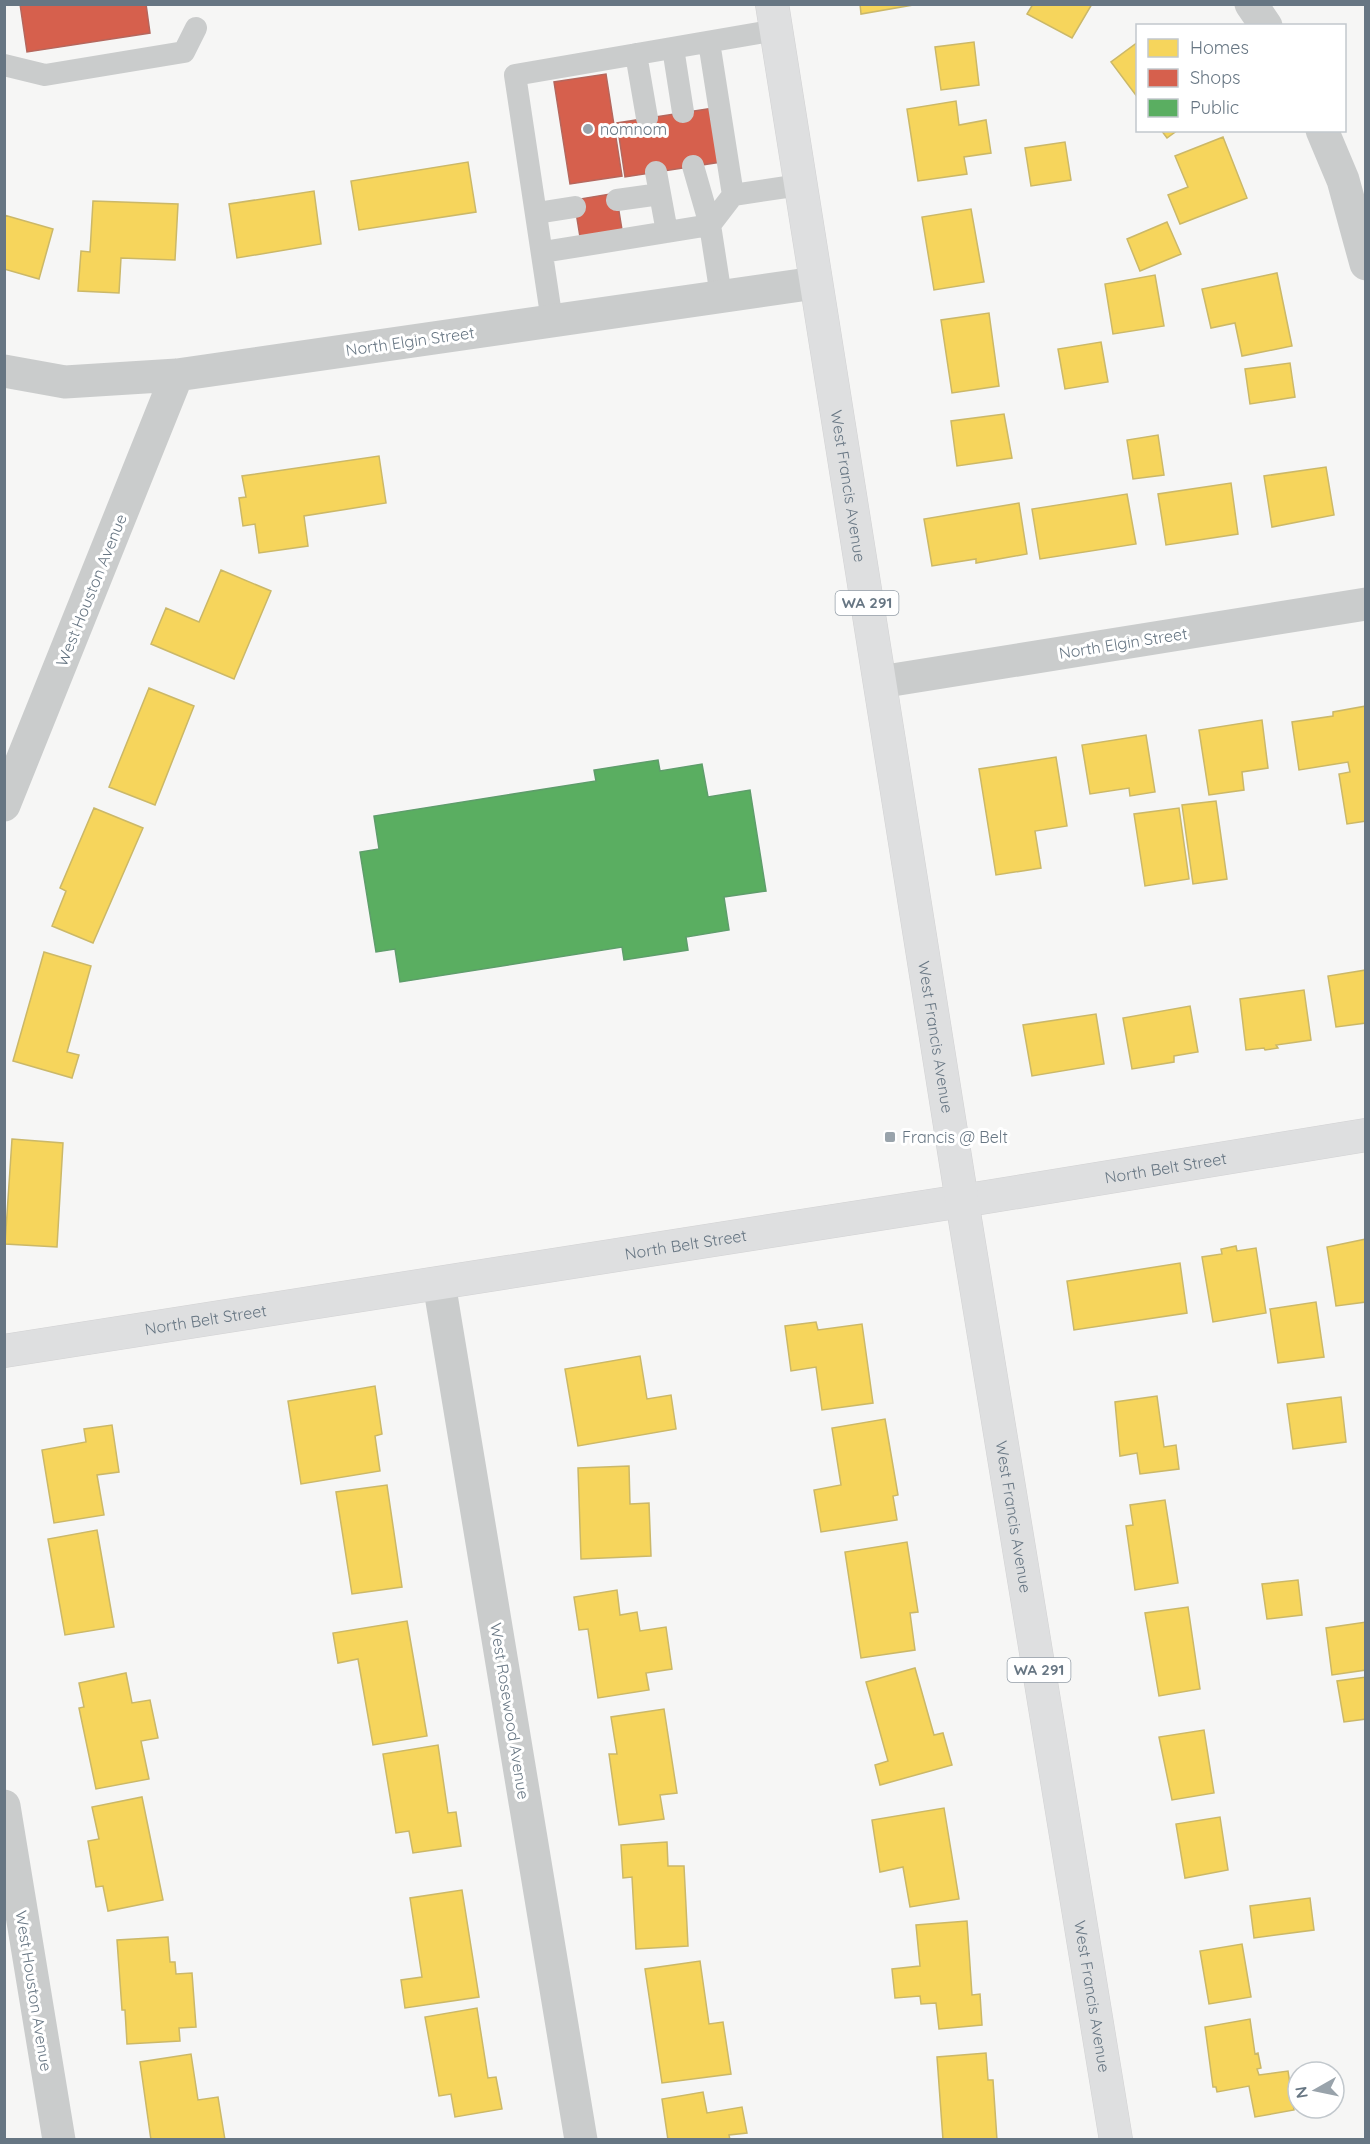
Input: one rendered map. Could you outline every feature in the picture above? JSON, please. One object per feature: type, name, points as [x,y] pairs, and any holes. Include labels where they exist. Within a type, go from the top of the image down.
[{"type":"main road","name":"West Francis Avenue","points":[[774,17],[962,1201],[1116,2139]]},
{"type":"main road","name":"North Belt Street","points":[[4,1351],[962,1201],[1365,1135]]},
{"type":"street","points":[[1251,4],[1265,24]]},
{"type":"street","points":[[1323,132],[1343,180],[1365,264]]},
{"type":"street","name":"North Elgin Street","points":[[4,372],[65,382],[177,375],[815,283]]},
{"type":"street","name":"West Houston Avenue","points":[[4,805],[177,375]]},
{"type":"street","name":"North Elgin Street","points":[[880,682],[1365,604]]},
{"type":"street","name":"West Rosewood Avenue","points":[[440,1283],[581,2139]]},
{"type":"street","name":"West Houston Avenue","points":[[4,1806],[59,2139]]},
{"type":"lane","points":[[552,321],[515,75],[709,42],[774,17]]},
{"type":"lane","points":[[4,65],[45,75],[184,52],[196,28]]},
{"type":"lane","points":[[709,42],[733,195]]},
{"type":"lane","points":[[673,48],[684,112]]},
{"type":"lane","points":[[636,54],[647,118]]},
{"type":"lane","points":[[693,166],[710,225],[721,296]]},
{"type":"lane","points":[[617,200],[658,183],[667,232]]},
{"type":"lane","points":[[543,252],[710,225],[733,195],[800,185]]},
{"type":"lane","points":[[537,213],[575,207]]},
{"type":"building: Homes","points":[[860,4],[919,4],[861,14]]},
{"type":"building: Homes","points":[[1033,4],[1092,4],[1072,38],[1027,14]]},
{"type":"building: Homes","points":[[974,42],[979,85],[941,90],[935,47]]},
{"type":"building: Homes","points":[[1136,43],[1136,95],[1111,62]]},
{"type":"building: Homes","points":[[956,101],[959,125],[986,120],[991,153],[964,157],[967,174],[918,181],[907,109]]},
{"type":"building: Homes","points":[[1162,132],[1175,132],[1167,138]]},
{"type":"building: Homes","points":[[1223,137],[1247,198],[1180,224],[1168,195],[1188,187],[1175,156]]},
{"type":"building: Homes","points":[[1065,142],[1071,180],[1031,186],[1025,148]]},
{"type":"building: Homes","points":[[468,162],[476,212],[359,230],[351,181]]},
{"type":"building: Homes","points":[[314,191],[321,244],[237,258],[229,204]]},
{"type":"building: Homes","points":[[93,201],[178,204],[175,260],[121,258],[119,293],[78,291],[81,251],[90,252]]},
{"type":"building: Homes","points":[[971,209],[984,282],[934,290],[922,217]]},
{"type":"building: Homes","points":[[4,215],[53,229],[39,279],[4,269]]},
{"type":"building: Homes","points":[[1167,222],[1181,254],[1140,271],[1127,239]]},
{"type":"building: Homes","points":[[1277,273],[1292,346],[1242,356],[1235,323],[1211,328],[1202,289]]},
{"type":"building: Homes","points":[[1155,275],[1164,326],[1113,334],[1105,284]]},
{"type":"building: Homes","points":[[989,313],[999,386],[952,393],[941,320]]},
{"type":"building: Homes","points":[[1101,342],[1108,382],[1065,389],[1058,349]]},
{"type":"building: Homes","points":[[1290,363],[1295,397],[1250,404],[1245,369]]},
{"type":"building: Homes","points":[[1004,414],[1012,458],[957,466],[951,421]]},
{"type":"building: Homes","points":[[1158,435],[1164,475],[1133,479],[1127,440]]},
{"type":"building: Homes","points":[[379,456],[386,503],[304,516],[308,546],[259,553],[255,524],[243,526],[239,498],[246,497],[242,476]]},
{"type":"building: Homes","points":[[1326,467],[1334,515],[1272,527],[1264,476]]},
{"type":"building: Homes","points":[[1231,483],[1238,534],[1166,545],[1158,494]]},
{"type":"building: Homes","points":[[1127,494],[1136,544],[1040,559],[1032,509]]},
{"type":"building: Homes","points":[[1019,503],[1027,554],[976,563],[976,559],[932,566],[924,519]]},
{"type":"building: Homes","points":[[221,570],[271,591],[234,679],[151,644],[166,608],[199,622]]},
{"type":"building: Homes","points":[[149,688],[194,706],[155,805],[109,787]]},
{"type":"building: Homes","points":[[1366,706],[1366,821],[1347,824],[1339,774],[1350,772],[1348,762],[1299,770],[1292,722],[1333,716],[1333,712]]},
{"type":"building: Homes","points":[[1262,720],[1268,768],[1242,772],[1244,790],[1209,795],[1199,730]]},
{"type":"building: Homes","points":[[1146,735],[1155,792],[1130,796],[1129,788],[1090,794],[1082,745]]},
{"type":"building: Homes","points":[[1056,757],[1067,826],[1035,831],[1041,868],[996,875],[979,769]]},
{"type":"building: Homes","points":[[1216,801],[1227,879],[1193,884],[1182,805]]},
{"type":"building: Homes","points":[[94,808],[143,828],[93,943],[52,926],[66,891],[60,888]]},
{"type":"building: Homes","points":[[1179,808],[1189,879],[1145,886],[1134,814]]},
{"type":"building: Homes","points":[[44,952],[91,966],[67,1052],[79,1055],[72,1078],[13,1061]]},
{"type":"building: Homes","points":[[1366,970],[1366,1023],[1336,1027],[1328,976]]},
{"type":"building: Homes","points":[[1304,990],[1311,1040],[1276,1045],[1278,1048],[1265,1050],[1264,1048],[1246,1050],[1240,999]]},
{"type":"building: Homes","points":[[1190,1006],[1198,1052],[1174,1056],[1174,1062],[1132,1069],[1123,1018]]},
{"type":"building: Homes","points":[[1096,1014],[1104,1064],[1032,1076],[1023,1025]]},
{"type":"building: Homes","points":[[12,1139],[63,1143],[57,1247],[5,1244]]},
{"type":"building: Homes","points":[[1366,1239],[1366,1302],[1336,1306],[1327,1247]]},
{"type":"building: Homes","points":[[1236,1246],[1237,1251],[1256,1248],[1266,1313],[1213,1322],[1202,1257],[1222,1254],[1221,1249]]},
{"type":"building: Homes","points":[[1180,1263],[1187,1313],[1074,1330],[1067,1281]]},
{"type":"building: Homes","points":[[1316,1302],[1324,1357],[1278,1363],[1270,1309]]},
{"type":"building: Homes","points":[[816,1322],[818,1330],[862,1324],[873,1403],[822,1410],[816,1367],[791,1371],[785,1326]]},
{"type":"building: Homes","points":[[640,1356],[647,1399],[671,1395],[676,1429],[578,1446],[565,1369]]},
{"type":"building: Homes","points":[[375,1386],[382,1434],[375,1436],[380,1471],[301,1484],[288,1401]]},
{"type":"building: Homes","points":[[1157,1396],[1164,1447],[1176,1445],[1179,1469],[1140,1474],[1137,1453],[1120,1456],[1115,1402]]},
{"type":"building: Homes","points":[[1341,1397],[1346,1442],[1293,1449],[1287,1404]]},
{"type":"building: Homes","points":[[885,1419],[898,1495],[893,1496],[897,1520],[821,1532],[814,1490],[841,1485],[832,1428]]},
{"type":"building: Homes","points":[[112,1425],[119,1472],[97,1475],[104,1515],[54,1523],[42,1450],[86,1442],[84,1429]]},
{"type":"building: Homes","points":[[629,1466],[630,1504],[649,1503],[651,1556],[581,1559],[578,1468]]},
{"type":"building: Homes","points":[[387,1485],[402,1587],[352,1594],[336,1492]]},
{"type":"building: Homes","points":[[1165,1500],[1178,1583],[1135,1590],[1126,1526],[1133,1525],[1130,1505]]},
{"type":"building: Homes","points":[[97,1530],[114,1627],[65,1635],[48,1539]]},
{"type":"building: Homes","points":[[907,1542],[918,1612],[910,1613],[915,1650],[861,1658],[845,1552]]},
{"type":"building: Homes","points":[[1298,1580],[1302,1615],[1267,1619],[1262,1584]]},
{"type":"building: Homes","points":[[617,1590],[620,1615],[637,1612],[640,1631],[666,1627],[672,1669],[646,1673],[649,1690],[598,1698],[588,1629],[579,1630],[574,1597]]},
{"type":"building: Homes","points":[[1188,1607],[1200,1689],[1159,1696],[1145,1613]]},
{"type":"building: Homes","points":[[407,1621],[427,1736],[373,1745],[358,1659],[338,1663],[333,1633]]},
{"type":"building: Homes","points":[[1366,1622],[1366,1670],[1332,1675],[1326,1628]]},
{"type":"building: Homes","points":[[915,1668],[934,1735],[943,1733],[952,1765],[880,1785],[875,1765],[888,1761],[866,1682]]},
{"type":"building: Homes","points":[[126,1673],[132,1703],[150,1700],[158,1738],[141,1741],[149,1779],[96,1789],[79,1708],[84,1707],[79,1683]]},
{"type":"building: Homes","points":[[1366,1677],[1366,1719],[1344,1722],[1337,1681]]},
{"type":"building: Homes","points":[[664,1709],[677,1793],[660,1795],[664,1819],[619,1825],[609,1754],[617,1754],[611,1717]]},
{"type":"building: Homes","points":[[1204,1730],[1214,1793],[1172,1800],[1159,1737]]},
{"type":"building: Homes","points":[[438,1745],[448,1813],[456,1812],[461,1846],[413,1853],[409,1831],[396,1833],[383,1754]]},
{"type":"building: Homes","points":[[142,1797],[163,1900],[108,1911],[103,1886],[96,1887],[88,1841],[99,1839],[92,1807]]},
{"type":"building: Homes","points":[[944,1808],[959,1899],[910,1907],[903,1867],[880,1872],[872,1820]]},
{"type":"building: Homes","points":[[1220,1817],[1228,1870],[1185,1878],[1176,1824]]},
{"type":"building: Homes","points":[[667,1842],[668,1866],[684,1866],[688,1946],[636,1949],[632,1877],[623,1878],[621,1845]]},
{"type":"building: Homes","points":[[462,1890],[479,1997],[405,2008],[401,1980],[422,1977],[410,1898]]},
{"type":"building: Homes","points":[[1310,1898],[1314,1930],[1254,1938],[1250,1906]]},
{"type":"building: Homes","points":[[967,1921],[972,1995],[980,1994],[982,2025],[939,2029],[936,2003],[921,2004],[920,1996],[895,1998],[892,1969],[920,1966],[916,1925]]},
{"type":"building: Homes","points":[[168,1937],[170,1962],[175,1962],[176,1974],[192,1973],[196,2027],[179,2028],[180,2041],[127,2044],[117,1940]]},
{"type":"building: Homes","points":[[1242,1944],[1251,1997],[1209,2004],[1200,1951]]},
{"type":"building: Homes","points":[[700,1961],[709,2024],[723,2022],[731,2074],[662,2083],[645,1969]]},
{"type":"building: Homes","points":[[477,2008],[488,2078],[496,2077],[502,2109],[455,2117],[451,2094],[439,2096],[425,2017]]},
{"type":"building: Homes","points":[[1250,2019],[1255,2054],[1258,2053],[1261,2068],[1257,2069],[1259,2075],[1286,2071],[1286,2111],[1255,2117],[1249,2086],[1217,2092],[1216,2087],[1213,2087],[1205,2027]]},
{"type":"building: Homes","points":[[986,2053],[988,2080],[993,2080],[997,2140],[943,2140],[937,2057]]},
{"type":"building: Homes","points":[[191,2054],[198,2100],[218,2097],[225,2140],[151,2140],[140,2062]]},
{"type":"building: Homes","points":[[703,2092],[707,2113],[742,2107],[747,2133],[729,2135],[730,2140],[668,2140],[662,2099]]},
{"type":"building: Shops","points":[[20,4],[146,4],[150,33],[27,52]]},
{"type":"building: Shops","name":"nomnom","points":[[606,74],[622,176],[570,184],[554,82]]},
{"type":"building: Shops","points":[[713,108],[721,162],[625,177],[617,123]]},
{"type":"building: Shops","points":[[616,193],[623,236],[581,243],[574,200]]},
{"type":"building: Public","points":[[658,760],[660,771],[702,764],[708,797],[750,790],[766,891],[724,897],[729,930],[686,937],[688,950],[624,960],[622,947],[400,982],[395,949],[376,952],[360,852],[379,849],[374,816],[596,781],[594,770]]},
{"type":"place","name":"nomnom","points":[[588,129]]},
{"type":"place","name":"Francis @ Belt","points":[[890,1137]]}]
